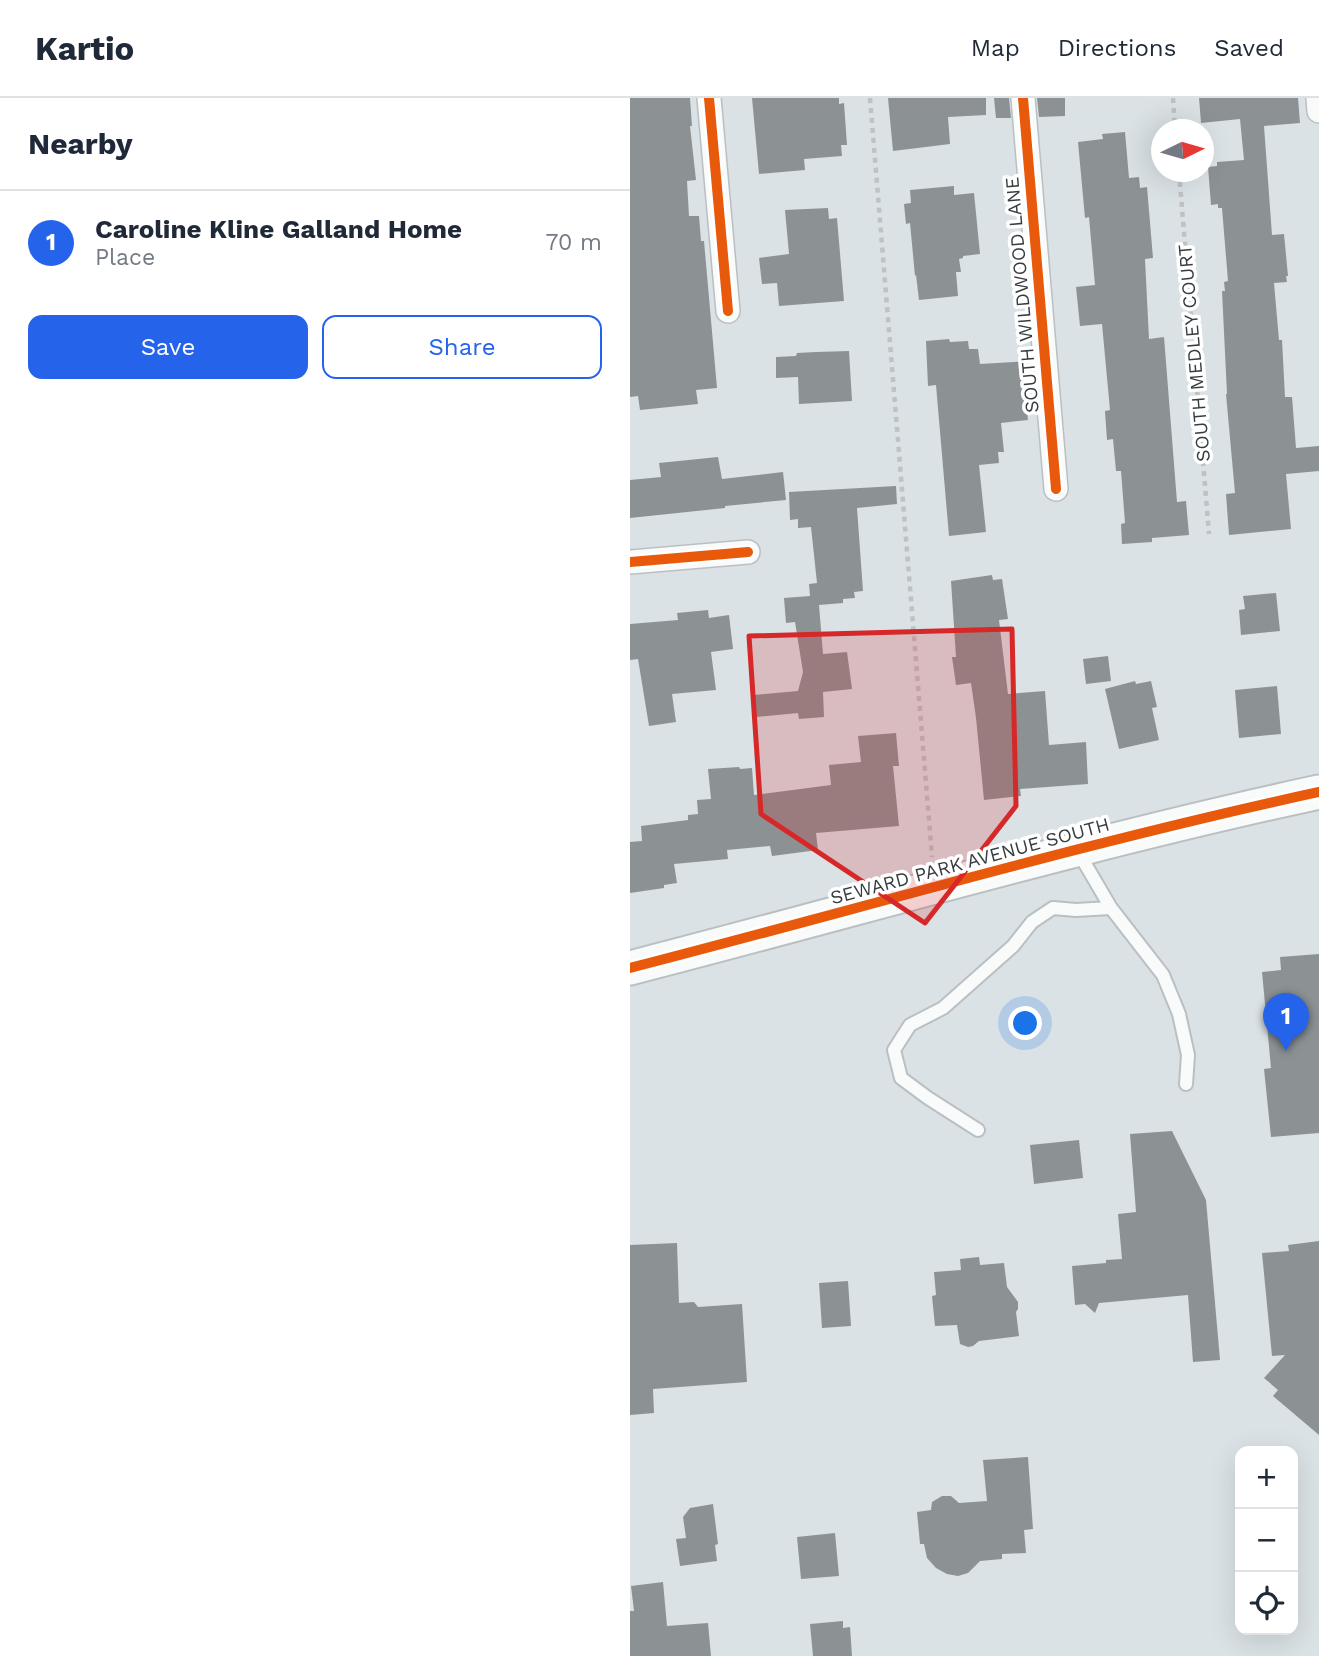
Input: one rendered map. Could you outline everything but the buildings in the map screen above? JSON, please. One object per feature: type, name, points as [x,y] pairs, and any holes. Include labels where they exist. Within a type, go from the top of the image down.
[{"type":"main road","name":"SEWARD PARK AVENUE SOUTH","points":[[630,968],[1228,811],[1319,792]]},
{"type":"street","points":[[709,98],[728,311]]},
{"type":"street","name":"SOUTH WILDWOOD LANE","points":[[1023,98],[1056,489]]},
{"type":"street","points":[[1318,98],[1319,111]]},
{"type":"street","points":[[630,562],[748,552]]},
{"type":"lane","points":[[1077,850],[1111,908],[1163,975],[1179,1014],[1188,1055],[1186,1084]]},
{"type":"lane","points":[[978,1130],[901,1078],[894,1050],[909,1025],[943,1008],[1013,946],[1032,922],[1053,908],[1111,908]]},
{"type":"path","points":[[870,98],[932,857]]},
{"type":"path","points":[[1173,98],[1174,119]]},
{"type":"highlighted area","points":[[1012,629],[1016,806],[925,923],[761,814],[749,636]]},
{"type":"cycle path","points":[[709,98],[728,311]]},
{"type":"cycle path","points":[[1023,98],[1056,489]]},
{"type":"cycle path","points":[[630,562],[748,552]]},
{"type":"cycle path","points":[[630,968],[1059,854],[1319,792]]},
{"type":"place","name":"Caroline Kline Galland Home","points":[[1286,1051]]}]
